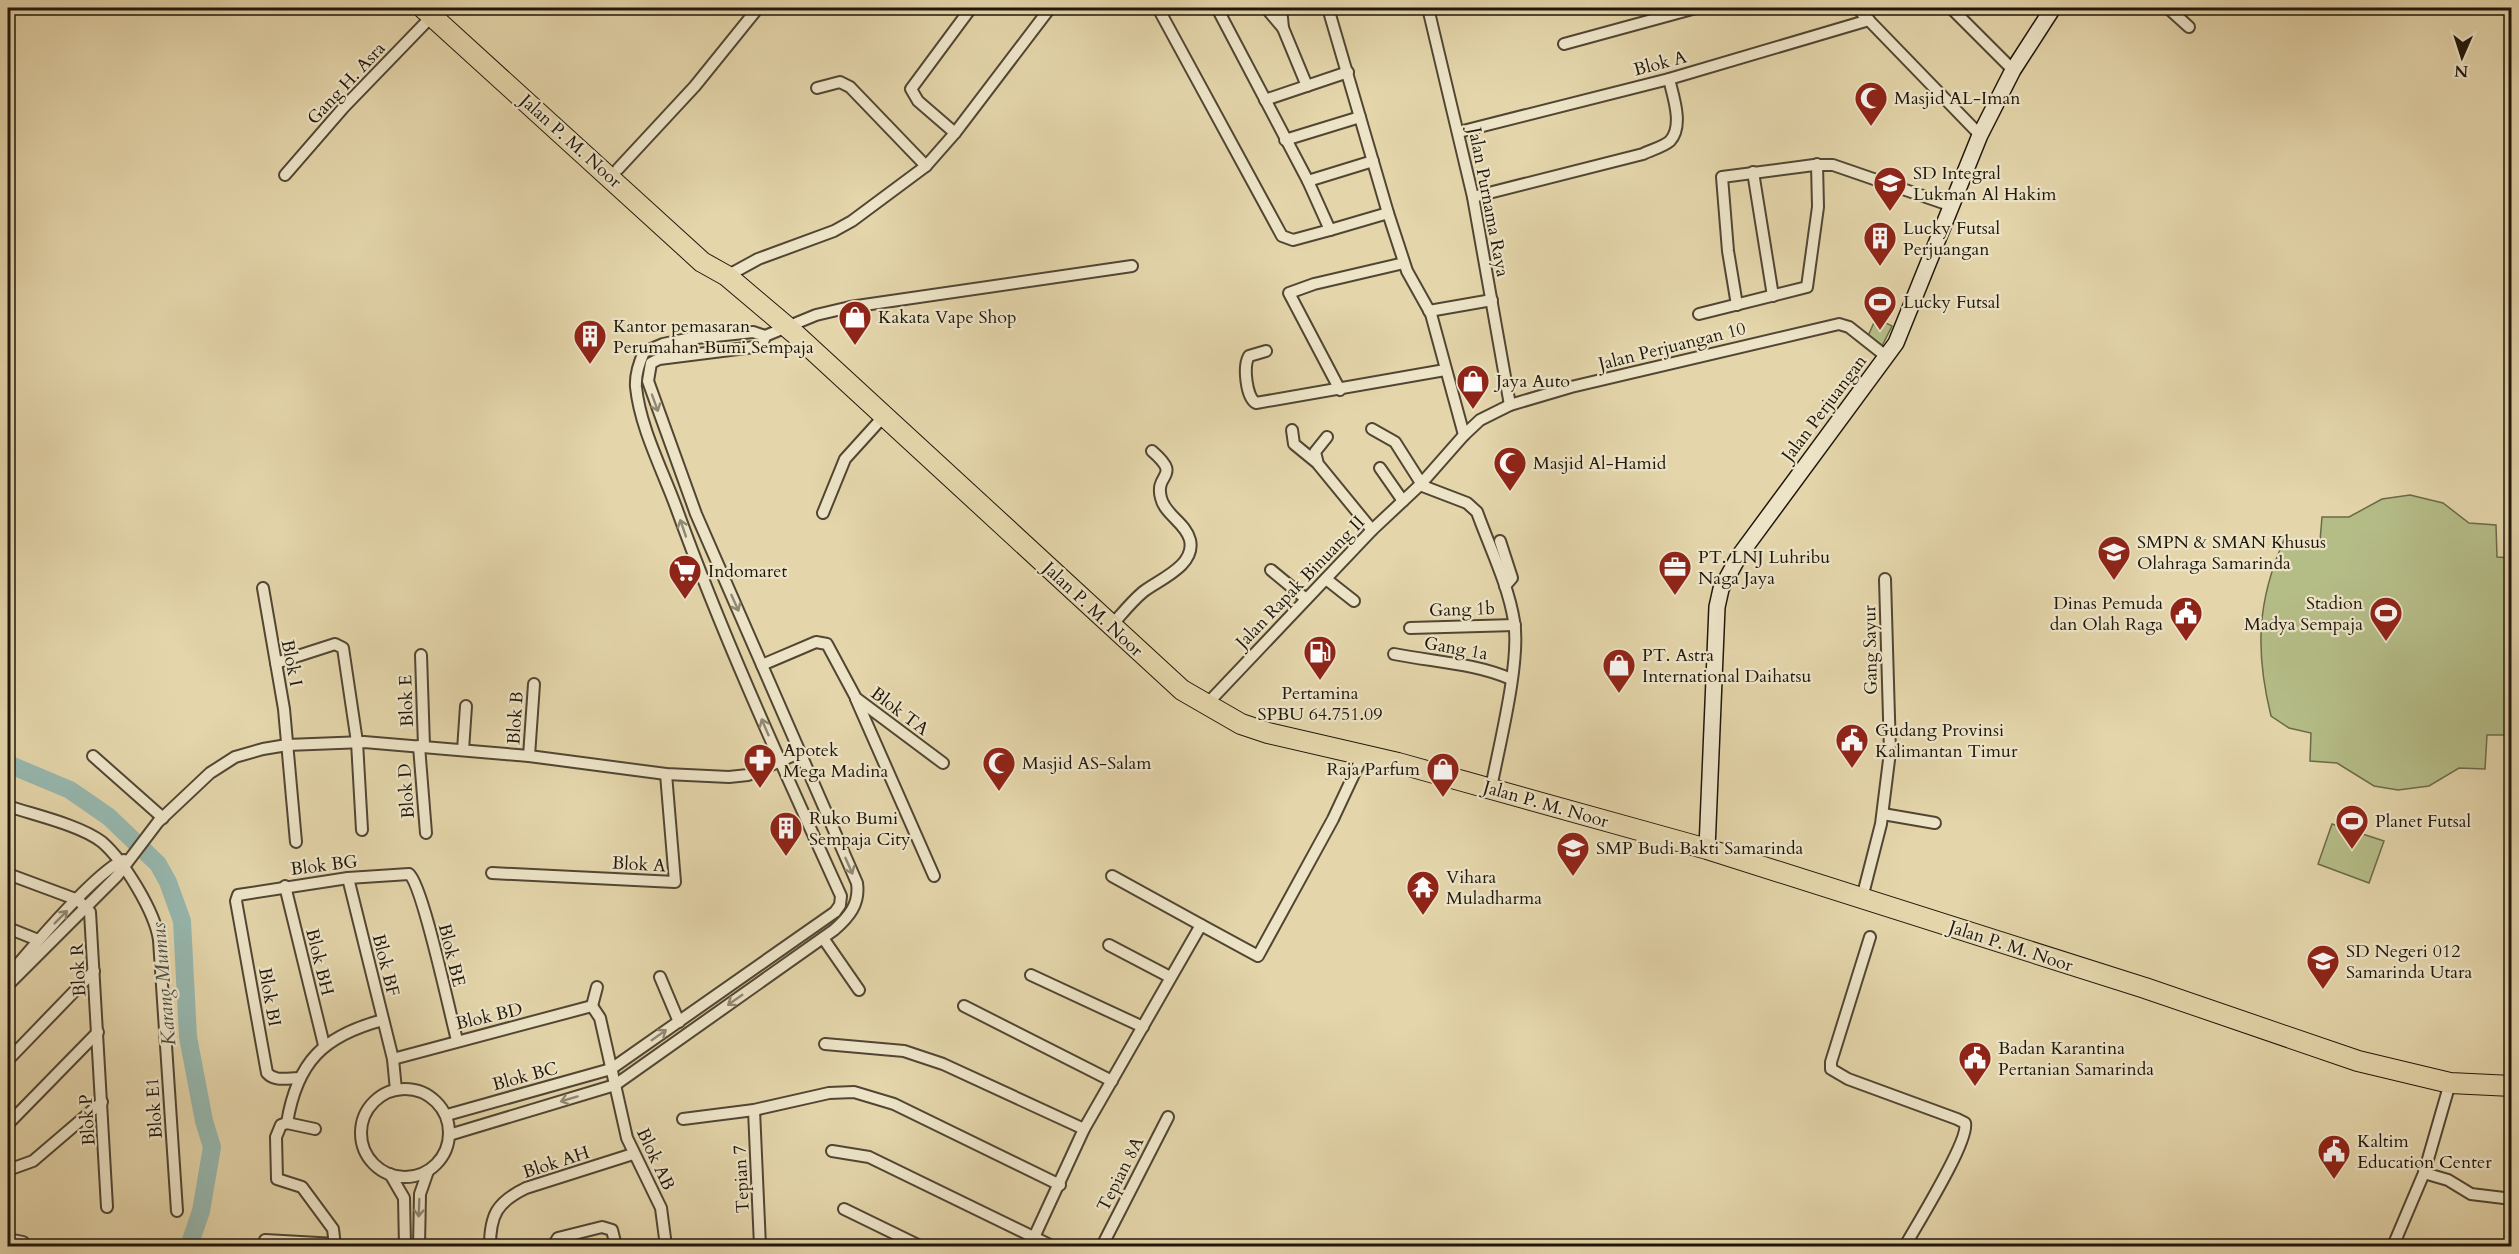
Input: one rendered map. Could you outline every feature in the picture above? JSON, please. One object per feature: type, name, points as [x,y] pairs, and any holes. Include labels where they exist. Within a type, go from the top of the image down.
[{"type":"highway","name":"Jalan P. M. Noor","points":[[432,10],[596,156],[702,262],[723,273],[788,328],[1182,690],[1241,724],[1268,733],[1491,788],[1707,849],[2154,991],[2358,1061],[2450,1083],[2511,1086]]},
{"type":"highway","name":"Jalan P. M. Noor","points":[[596,156],[618,169],[715,260],[723,273]]},
{"type":"street","points":[[618,169],[695,86],[758,8]]},
{"type":"street","points":[[955,133],[918,101],[911,89],[970,8]]},
{"type":"street","points":[[723,273],[834,231],[852,221],[926,166],[955,133],[1050,8]]},
{"type":"street","points":[[1158,8],[1281,236],[1293,240],[1388,213]]},
{"type":"street","points":[[1216,8],[1308,181],[1330,230]]},
{"type":"street","points":[[1266,8],[1283,27]]},
{"type":"street","points":[[1281,8],[1283,27],[1307,86]]},
{"type":"street","points":[[1328,8],[1388,213],[1404,263],[1429,311],[1464,435]]},
{"type":"street","name":"Jalan Purnama Raya","points":[[1428,8],[1473,196],[1510,405]]},
{"type":"street","points":[[1564,44],[1696,8]]},
{"type":"street","points":[[1857,8],[1980,135]]},
{"type":"street","points":[[1951,8],[2013,70]]},
{"type":"street","points":[[2168,8],[2189,27]]},
{"type":"street","name":"Gang H. Asra","points":[[285,175],[432,10]]},
{"type":"street","name":"Jalan Perjuangan","points":[[1707,849],[1717,607],[1721,589],[1729,573],[1774,507],[1887,357],[1912,310],[1980,135],[2013,70],[2048,10]]},
{"type":"street","name":"Blok A","points":[[1459,132],[1669,79],[1869,21]]},
{"type":"street","points":[[1265,100],[1348,72]]},
{"type":"street","points":[[1473,196],[1637,155],[1663,145],[1670,140],[1676,121],[1669,79]]},
{"type":"street","points":[[817,88],[840,82],[850,87],[926,166]]},
{"type":"street","points":[[1285,140],[1360,117]]},
{"type":"street","points":[[1308,181],[1373,161]]},
{"type":"street","points":[[1737,305],[1728,251],[1722,177],[1817,164],[1833,165],[1952,206]]},
{"type":"street","points":[[1699,314],[1804,289],[1809,284],[1818,207],[1817,164]]},
{"type":"street","points":[[1753,172],[1773,296]]},
{"type":"street","points":[[1345,389],[1289,293],[1404,263]]},
{"type":"street","points":[[779,760],[700,576],[643,417],[636,384],[649,348],[663,344],[753,332],[765,336],[816,315],[850,307],[1132,266]]},
{"type":"street","points":[[1429,311],[1492,300]]},
{"type":"street","name":"Jalan Perjuangan 10","points":[[1426,478],[1480,420],[1510,405],[1571,387],[1839,324],[1849,327],[1887,357]]},
{"type":"street","points":[[645,362],[762,346],[765,336]]},
{"type":"street","points":[[1266,351],[1249,356],[1246,362],[1252,402],[1256,403],[1445,370]]},
{"type":"street","points":[[449,1135],[615,1085],[823,938],[848,918],[858,894],[856,883],[696,514],[652,395],[645,362]]},
{"type":"street","points":[[823,513],[845,459],[884,416]]},
{"type":"street","points":[[1372,429],[1395,442],[1426,478],[1473,507],[1505,586],[1515,625],[1510,680],[1491,788]]},
{"type":"street","points":[[1292,430],[1294,444],[1311,455],[1372,530]]},
{"type":"street","points":[[1318,464],[1315,452],[1328,437]]},
{"type":"street","points":[[1111,626],[1143,592],[1183,563],[1189,551],[1190,540],[1187,533],[1164,508],[1161,500],[1159,491],[1168,470],[1166,463],[1152,451]]},
{"type":"street","points":[[1380,468],[1402,501]]},
{"type":"street","name":"Jalan Rapak Binuang II","points":[[1206,705],[1372,530],[1426,478]]},
{"type":"street","points":[[1500,541],[1512,578],[1505,586]]},
{"type":"street","points":[[1271,570],[1306,599]]},
{"type":"street","points":[[1326,579],[1354,601]]},
{"type":"street","name":"Gang Sayur","points":[[1862,898],[1883,814],[1890,752],[1885,579]]},
{"type":"street","name":"Blok I","points":[[263,588],[287,745],[296,842]]},
{"type":"street","name":"Gang 1b","points":[[1410,628],[1515,625]]},
{"type":"street","name":"Blok TA","points":[[762,665],[816,642],[827,644],[856,698],[943,763]]},
{"type":"street","points":[[276,663],[340,645],[345,655],[357,742],[362,830]]},
{"type":"street","name":"Gang 1a","points":[[1394,654],[1434,662],[1477,666],[1510,680]]},
{"type":"street","name":"Blok E","points":[[422,655],[422,746]]},
{"type":"street","name":"Blok B","points":[[529,756],[534,684]]},
{"type":"street","points":[[856,698],[934,876]]},
{"type":"street","points":[[463,750],[466,706]]},
{"type":"street","points":[[8,981],[87,907],[161,820],[210,773],[235,757],[287,745],[357,742],[529,756],[666,774],[729,777],[748,775],[799,753]]},
{"type":"street","name":"Blok D","points":[[422,746],[426,833]]},
{"type":"street","points":[[1112,876],[1135,886],[1258,956],[1334,819],[1363,755]]},
{"type":"street","points":[[93,756],[161,820]]},
{"type":"street","name":"Blok BC","points":[[447,1115],[611,1069],[835,912],[840,905],[841,896],[779,760]]},
{"type":"street","name":"Blok A","points":[[492,873],[675,882],[666,774]]},
{"type":"street","name":"Blok E1","points":[[8,806],[84,832],[102,843],[125,861],[152,910],[157,923],[177,1211]]},
{"type":"street","points":[[1883,814],[1935,823]]},
{"type":"street","points":[[8,981],[38,940],[78,900],[125,861]]},
{"type":"street","name":"Blok BG","points":[[238,895],[348,878],[405,873],[414,878]]},
{"type":"street","points":[[8,874],[78,900],[87,907]]},
{"type":"street","name":"Blok BF","points":[[348,878],[393,1059],[396,1090]]},
{"type":"street","name":"Blok BE","points":[[414,878],[457,1040]]},
{"type":"street","name":"Blok BH","points":[[285,886],[324,1045]]},
{"type":"street","name":"Blok BI","points":[[238,895],[236,901],[267,1073],[278,1079],[299,1078]]},
{"type":"street","name":"Blok R","points":[[87,907],[93,927],[98,1032]]},
{"type":"street","points":[[1032,1242],[1084,1129],[1201,925]]},
{"type":"street","points":[[8,928],[38,940]]},
{"type":"street","points":[[1870,937],[1831,1062],[1831,1069],[1848,1079],[1957,1119],[1965,1123],[1966,1129],[1958,1150],[1905,1246]]},
{"type":"street","points":[[823,938],[858,990]]},
{"type":"street","points":[[1109,945],[1170,977]]},
{"type":"street","points":[[8,1060],[94,971]]},
{"type":"street","points":[[1031,975],[1143,1027]]},
{"type":"street","points":[[660,977],[679,1022]]},
{"type":"street","points":[[592,1006],[597,987]]},
{"type":"street","name":"Blok BD","points":[[393,1059],[457,1040],[592,1006]]},
{"type":"street","name":"Blok AB","points":[[592,1006],[600,1018],[620,1114],[633,1155],[661,1208],[666,1246]]},
{"type":"street","points":[[964,1006],[1112,1081]]},
{"type":"street","points":[[287,1124],[294,1089],[299,1078],[324,1045],[355,1028],[383,1020]]},
{"type":"street","points":[[8,1124],[98,1032]]},
{"type":"street","name":"Blok P","points":[[98,1032],[107,1207]]},
{"type":"street","points":[[825,1044],[904,1051],[943,1064],[1084,1129]]},
{"type":"street","points":[[2405,1246],[2395,1242],[2424,1173],[2450,1083]]},
{"type":"street","points":[[390,1174],[409,1177],[428,1171],[439,1162],[446,1149],[449,1135],[447,1115],[429,1096],[408,1089],[396,1090],[384,1095],[366,1112],[361,1136],[370,1160],[390,1174],[404,1198],[405,1246]]},
{"type":"street","points":[[683,1119],[754,1110],[829,1093],[871,1095],[1060,1185]]},
{"type":"street","points":[[8,1170],[33,1161],[102,1102]]},
{"type":"street","name":"Tepian 7","points":[[754,1110],[760,1246]]},
{"type":"street","name":"Tepian 8A","points":[[1102,1246],[1168,1117]]},
{"type":"street","points":[[265,1240],[335,1245],[333,1229],[302,1187],[277,1179],[276,1137],[280,1125],[315,1129]]},
{"type":"street","points":[[832,1151],[869,1158],[1032,1242],[1052,1246]]},
{"type":"street","name":"Blok AH","points":[[490,1246],[490,1225],[497,1210],[511,1196],[526,1188],[633,1155]]},
{"type":"street","points":[[419,1246],[420,1194],[428,1171]]},
{"type":"street","points":[[2424,1173],[2448,1180],[2471,1194],[2511,1199]]},
{"type":"street","points":[[844,1209],[920,1246]]},
{"type":"street","points":[[553,1246],[558,1238],[602,1227],[612,1230],[616,1246]]},
{"type":"street","points":[[8,1239],[23,1242]]},
{"type":"green space","name":"Lucky Futsal","points":[[1876,318],[1892,326],[1882,346],[1868,336]]},
{"type":"green space","name":"Stadion Madya Sempaja","points":[[2410,495],[2443,503],[2469,523],[2496,525],[2497,557],[2511,558],[2512,735],[2487,735],[2485,769],[2459,768],[2429,786],[2398,790],[2374,786],[2337,763],[2310,761],[2311,733],[2289,728],[2271,716],[2262,670],[2261,626],[2268,584],[2284,540],[2320,541],[2322,517],[2349,517],[2382,499]]},
{"type":"green space","name":"Planet Futsal","points":[[2332,824],[2384,841],[2369,883],[2318,864]]},
{"type":"waterway","name":"Karang Mumus","points":[[8,764],[70,790],[109,817],[158,864],[168,882],[182,921],[188,1037],[204,1121],[212,1147],[201,1211],[189,1246]]},
{"type":"place","name":"Masjid AL-Iman","points":[[1871,127]]},
{"type":"place","name":"SD Integral Lukman Al Hakim","points":[[1890,212]]},
{"type":"place","name":"Lucky Futsal Perjuangan","points":[[1880,267]]},
{"type":"place","name":"Lucky Futsal","points":[[1880,331]]},
{"type":"place","name":"Kakata Vape Shop","points":[[855,346]]},
{"type":"place","name":"Kantor pemasaran Perumahan Bumi Sempaja","points":[[590,365]]},
{"type":"place","name":"Jaya Auto","points":[[1473,410]]},
{"type":"place","name":"Masjid Al-Hamid","points":[[1510,492]]},
{"type":"place","name":"SMPN & SMAN Khusus Olahraga Samarinda","points":[[2114,581]]},
{"type":"place","name":"PT. LNJ Luhribu Naga Jaya","points":[[1675,596]]},
{"type":"place","name":"Indomaret","points":[[685,600]]},
{"type":"place","name":"Dinas Pemuda dan Olah Raga","points":[[2186,642]]},
{"type":"place","name":"Stadion Madya Sempaja","points":[[2386,642]]},
{"type":"place","name":"Pertamina SPBU 64.751.09","points":[[1320,681]]},
{"type":"place","name":"PT. Astra International Daihatsu","points":[[1619,694]]},
{"type":"place","name":"Gudang Provinsi Kalimantan Timur","points":[[1852,769]]},
{"type":"place","name":"Apotek Mega Madina","points":[[760,789]]},
{"type":"place","name":"Masjid AS-Salam","points":[[999,792]]},
{"type":"place","name":"Raja Parfum","points":[[1443,798]]},
{"type":"place","name":"Planet Futsal","points":[[2352,850]]},
{"type":"place","name":"Ruko Bumi Sempaja City","points":[[786,857]]},
{"type":"place","name":"SMP Budi Bakti Samarinda","points":[[1573,877]]},
{"type":"place","name":"Vihara Muladharma","points":[[1423,916]]},
{"type":"place","name":"SD Negeri 012 Samarinda Utara","points":[[2323,990]]},
{"type":"place","name":"Badan Karantina Pertanian Samarinda","points":[[1975,1087]]},
{"type":"place","name":"Kaltim Education Center","points":[[2334,1180]]}]
